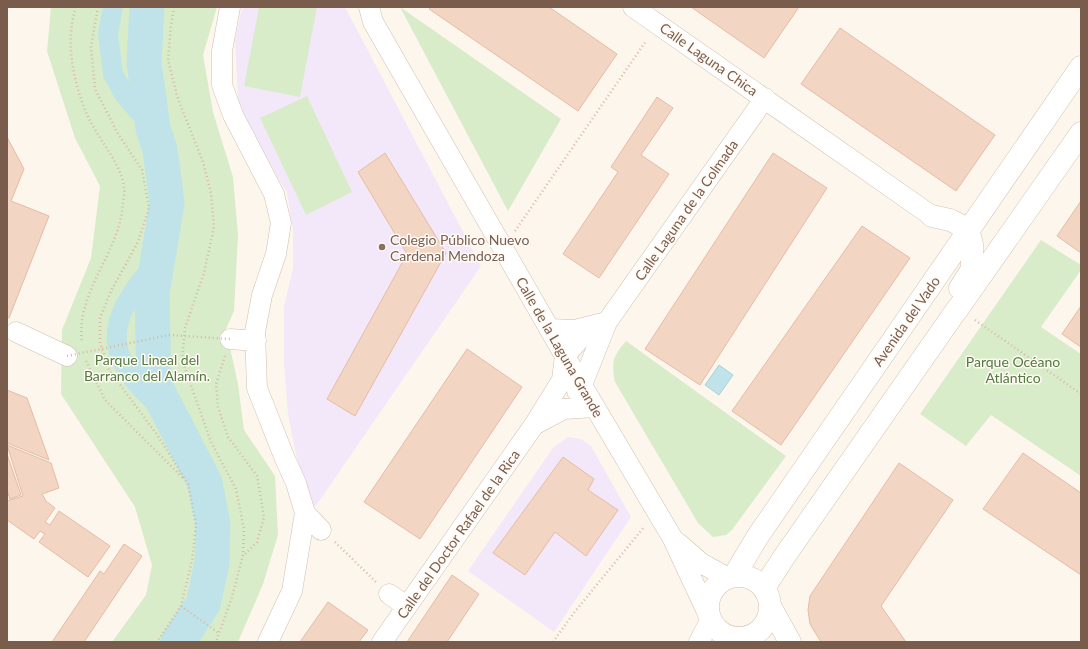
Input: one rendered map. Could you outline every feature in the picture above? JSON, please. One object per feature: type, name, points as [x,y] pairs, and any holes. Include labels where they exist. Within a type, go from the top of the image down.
[{"type":"street","points":[[230,7],[222,51],[222,85],[233,115],[274,194],[281,223],[276,254],[262,295],[255,332],[241,340],[257,388],[296,483],[305,513],[292,591],[268,642]]},
{"type":"street","name":"Calle de la Laguna Grande","points":[[370,7],[373,22],[565,356],[574,380],[595,408],[674,539],[709,617]]},
{"type":"street","name":"Calle Laguna Chica","points":[[633,7],[932,216]]},
{"type":"street","name":"Avenida del Vado","points":[[731,577],[758,536],[967,238],[1081,68]]},
{"type":"street","name":"Calle Laguna de la Colmada","points":[[599,324],[765,98]]},
{"type":"street","points":[[709,617],[724,634],[733,640],[746,638],[760,630],[769,616],[767,597],[784,557],[1081,133]]},
{"type":"street","points":[[932,216],[950,220],[967,238],[972,269],[944,315],[953,315]]},
{"type":"street","points":[[967,238],[1014,228]]},
{"type":"street","points":[[549,329],[575,330],[599,324]]},
{"type":"street","points":[[565,356],[599,324]]},
{"type":"street","points":[[564,409],[574,380],[599,324]]},
{"type":"street","points":[[16,332],[67,356]]},
{"type":"street","name":"Calle del Doctor Rafael de la Rica","points":[[382,642],[534,426],[574,380]]},
{"type":"street","points":[[534,426],[564,409],[595,408]]},
{"type":"street","points":[[305,513],[321,530]]},
{"type":"street","name":"Calle de la Laguna Grande","points":[[674,539],[701,563],[731,577]]},
{"type":"street","points":[[699,642],[709,617],[709,596],[720,582],[731,577],[750,578],[767,597],[790,642]]},
{"type":"street","points":[[389,594],[406,606]]},
{"type":"path","points":[[76,7],[73,16],[71,46],[77,86],[89,119],[115,163],[124,187],[123,215],[91,287],[82,315],[81,336],[83,355],[105,400],[188,484]]},
{"type":"path","points":[[98,7],[91,47],[95,89],[117,132],[142,170],[149,208],[138,242],[111,291],[100,318],[100,343],[109,370],[158,436],[188,484],[196,525],[192,561],[181,606],[156,642]]},
{"type":"path","points":[[174,7],[168,60],[178,99],[203,162],[211,193],[214,227],[204,273],[185,328],[182,360],[211,442],[236,489],[244,529],[243,555],[232,597],[216,642]]},
{"type":"path","points":[[503,248],[658,24]]},
{"type":"path","points":[[953,315],[1081,394]]},
{"type":"path","points":[[67,356],[169,335],[241,340]]},
{"type":"path","points":[[241,340],[222,360],[216,384],[218,407],[228,437],[257,476],[264,517],[257,542],[243,555]]},
{"type":"path","points":[[554,642],[573,614],[657,511]]},
{"type":"path","points":[[321,530],[389,594]]},
{"type":"path","points":[[181,606],[220,634]]},
{"type":"shaded area","name":"Colegio Público Nuevo Cardenal Mendoza","points":[[242,7],[345,7],[481,266],[315,507],[304,486],[288,414],[284,363],[284,307],[293,268],[293,229],[287,193],[249,127],[238,100],[235,40]]},
{"type":"shaded area","points":[[568,437],[581,439],[591,446],[631,517],[554,632],[468,571],[553,448]]},
{"type":"green space","name":"Parque Lineal del Barranco del Alamín.","points":[[51,7],[217,7],[203,55],[213,112],[233,177],[238,235],[234,311],[226,329],[238,384],[244,430],[275,476],[278,535],[263,584],[238,642],[112,642],[146,595],[152,565],[135,507],[61,394],[62,330],[91,258],[100,186],[75,138],[47,51]]},
{"type":"green space","points":[[259,7],[317,7],[300,97],[244,86]]},
{"type":"green space","points":[[400,7],[561,119],[508,211]]},
{"type":"green space","points":[[307,96],[352,192],[306,215],[260,118]]},
{"type":"green space","name":"Parque Océano Atlántico","points":[[1041,240],[1081,265],[1081,270],[1041,327],[1081,354],[1081,476],[991,415],[966,446],[920,414]]},
{"type":"green space","points":[[626,341],[786,456],[732,530],[726,535],[713,537],[698,523],[615,382],[613,369],[614,360],[618,351]]},
{"type":"water","points":[[719,365],[733,375],[719,395],[705,385]]},
{"type":"building","points":[[431,7],[549,7],[617,54],[578,111],[429,9]]},
{"type":"building","points":[[691,7],[799,7],[764,58]]},
{"type":"building","points":[[840,28],[995,135],[956,191],[801,84]]},
{"type":"building","points":[[657,97],[673,108],[641,155],[669,174],[599,278],[563,254],[618,172],[611,167]]},
{"type":"building","points":[[7,137],[24,169],[11,201],[49,216],[9,318],[7,317]]},
{"type":"building","name":"Colegio Público Nuevo Cardenal Mendoza","points":[[385,153],[446,253],[355,416],[327,399],[407,254],[358,172]]},
{"type":"building","points":[[773,153],[827,188],[700,385],[645,349]]},
{"type":"building","points":[[1081,201],[1081,253],[1057,236]]},
{"type":"building","points":[[862,226],[910,258],[781,445],[732,411]]},
{"type":"building","points":[[1081,306],[1081,347],[1062,334]]},
{"type":"building","points":[[467,349],[522,387],[420,539],[364,502]]},
{"type":"building","points":[[7,390],[27,398],[49,460],[7,443]]},
{"type":"building","points":[[7,445],[51,463],[59,488],[42,494],[46,501],[55,508],[45,522],[50,525],[59,511],[110,546],[88,577],[39,542],[45,534],[40,531],[34,539],[7,520],[7,501],[23,496]]},
{"type":"building","points":[[1023,453],[1081,493],[1081,575],[983,509]]},
{"type":"building","points":[[7,454],[21,495],[10,499],[7,490]]},
{"type":"building","points":[[563,457],[594,479],[588,490],[618,510],[586,556],[555,532],[525,575],[493,553]]},
{"type":"building","points":[[899,463],[953,500],[881,606],[906,642],[821,642],[810,624],[808,610],[810,596]]},
{"type":"building","points":[[124,544],[142,556],[84,642],[52,642],[100,571],[104,574]]},
{"type":"building","points":[[452,575],[479,594],[447,642],[407,642]]},
{"type":"building","points":[[328,602],[368,630],[359,642],[300,642]]},
{"type":"waterway","points":[[113,7],[108,34],[113,74],[124,94],[153,128]]},
{"type":"waterway","points":[[147,7],[144,63],[153,128],[160,150],[167,203],[152,294],[154,384],[205,483],[213,524],[212,563],[203,604],[178,642]]},
{"type":"waterway","points":[[157,262],[138,284],[126,305],[118,324],[117,341],[121,359],[131,376],[147,395],[169,414]]},
{"type":"place","name":"Colegio Público Nuevo Cardenal Mendoza","points":[[382,247]]}]
